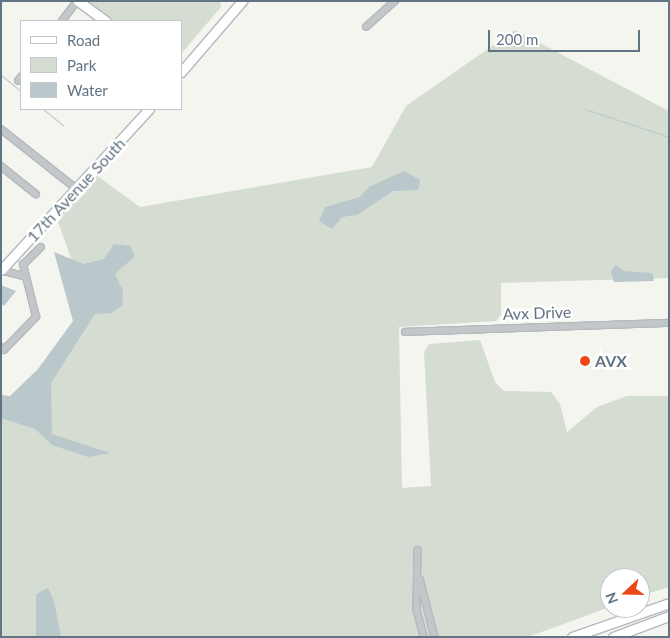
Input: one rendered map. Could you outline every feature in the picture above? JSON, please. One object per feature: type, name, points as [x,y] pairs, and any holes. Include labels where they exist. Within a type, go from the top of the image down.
[{"type":"street","points":[[63,20],[78,1],[105,20]]},
{"type":"street","points":[[182,71],[242,1]]},
{"type":"street","points":[[366,28],[395,1]]},
{"type":"street","name":"17th Avenue South","points":[[1,270],[148,110]]},
{"type":"street","points":[[1,128],[77,188]]},
{"type":"street","points":[[1,166],[36,194]]},
{"type":"street","points":[[1,347],[4,350],[36,317],[24,276],[23,264],[41,247]]},
{"type":"street","points":[[1,270],[24,276]]},
{"type":"street","name":"Avx Drive","points":[[405,332],[669,323]]},
{"type":"street","points":[[418,550],[417,610],[424,637]]},
{"type":"street","points":[[419,575],[435,637]]},
{"type":"street","points":[[572,637],[669,603]]},
{"type":"street","points":[[614,637],[669,616]]},
{"type":"green space","points":[[77,1],[220,1],[221,7],[182,53],[182,20],[105,20]]},
{"type":"green space","points":[[515,30],[669,111],[669,278],[501,283],[501,315],[496,321],[399,327],[402,488],[431,486],[424,352],[429,344],[480,340],[495,382],[504,391],[551,392],[560,404],[567,432],[597,407],[627,396],[669,396],[669,587],[650,593],[650,568],[600,568],[600,611],[528,637],[1,637],[1,408],[91,315],[55,213],[92,172],[140,207],[372,167],[406,106]]},
{"type":"water","points":[[404,171],[420,180],[418,190],[393,191],[357,215],[342,217],[332,229],[319,221],[325,207],[360,197],[369,187]]},
{"type":"water","points":[[114,244],[130,246],[135,256],[115,274],[123,291],[122,306],[111,313],[95,314],[51,383],[52,434],[110,453],[88,457],[52,445],[35,429],[1,418],[1,395],[10,396],[38,369],[73,321],[54,252],[84,264],[104,259]]},
{"type":"water","points":[[615,265],[624,271],[652,273],[654,281],[614,282],[611,272]]},
{"type":"water","points":[[1,285],[16,291],[4,306],[1,304]]},
{"type":"water","points":[[48,588],[54,601],[61,637],[36,637],[36,594]]},
{"type":"waterway","points":[[1,75],[20,90]]},
{"type":"waterway","points":[[585,109],[669,137]]},
{"type":"waterway","points":[[44,110],[63,125]]},
{"type":"place","name":"AVX","points":[[585,361]]}]
